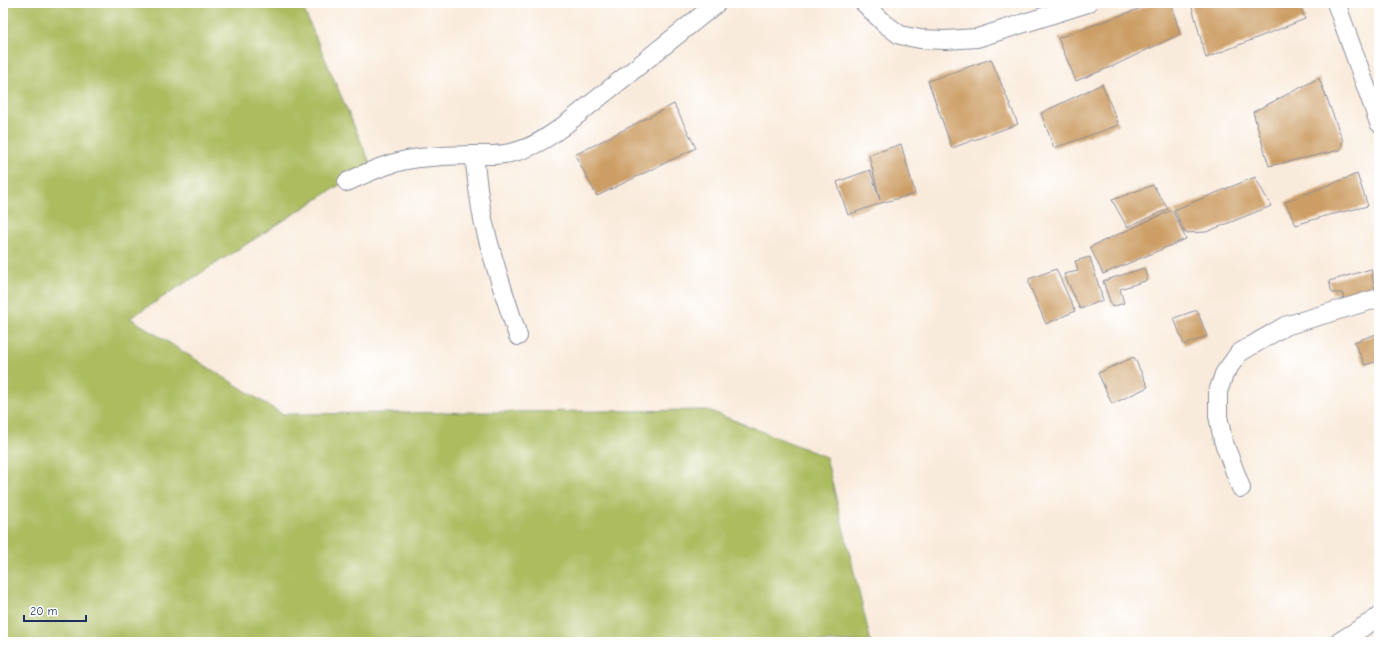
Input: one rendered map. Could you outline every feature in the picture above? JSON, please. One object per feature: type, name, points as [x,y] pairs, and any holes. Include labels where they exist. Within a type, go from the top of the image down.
[{"type":"street","points":[[347,182],[370,171],[394,163],[417,158],[440,156],[490,156],[510,153],[549,137],[717,3]]},
{"type":"street","points":[[864,3],[884,24],[900,35],[920,39],[945,40],[977,38],[1088,3]]},
{"type":"street","points":[[1336,3],[1379,123]]},
{"type":"street","points":[[474,155],[478,192],[485,226],[494,262],[518,336]]},
{"type":"street","points":[[1241,488],[1224,440],[1218,416],[1218,392],[1224,374],[1239,352],[1285,326],[1379,298]]},
{"type":"street","points":[[1339,642],[1379,617]]},
{"type":"green space","points":[[3,3],[301,3],[371,165],[130,318],[282,414],[708,410],[826,457],[871,642],[3,642]]},
{"type":"building","points":[[1155,3],[1171,3],[1180,34],[1113,66],[1076,81],[1058,38]]},
{"type":"building","points":[[1191,3],[1300,3],[1305,19],[1206,58]]},
{"type":"building","points":[[991,59],[1018,124],[952,148],[928,81]]},
{"type":"building","points":[[1319,78],[1343,141],[1340,150],[1269,166],[1253,112]]},
{"type":"building","points":[[1102,84],[1119,125],[1054,148],[1041,113]]},
{"type":"building","points":[[674,104],[696,148],[597,196],[575,155]]},
{"type":"building","points":[[901,144],[915,194],[881,203],[848,215],[837,182],[870,170],[880,200],[869,155]]},
{"type":"building","points":[[1357,174],[1368,206],[1325,216],[1296,225],[1285,202]]},
{"type":"building","points":[[1255,177],[1271,206],[1206,232],[1185,233],[1174,210]]},
{"type":"building","points":[[1153,185],[1168,209],[1127,227],[1112,200]]},
{"type":"building","points":[[1172,210],[1186,239],[1103,274],[1090,247]]},
{"type":"building","points":[[1090,257],[1103,300],[1080,309],[1064,274],[1078,271],[1075,261]]},
{"type":"building","points":[[1144,268],[1148,280],[1120,289],[1124,303],[1112,307],[1103,281]]},
{"type":"building","points":[[1056,269],[1075,311],[1046,324],[1029,284],[1029,279]]},
{"type":"building","points":[[1371,269],[1375,291],[1344,299],[1342,293],[1332,293],[1329,281]]},
{"type":"building","points":[[1197,310],[1207,336],[1184,345],[1174,318]]},
{"type":"building","points":[[1379,333],[1379,361],[1365,365],[1354,342]]},
{"type":"building","points":[[1134,357],[1148,387],[1112,404],[1098,373]]}]
